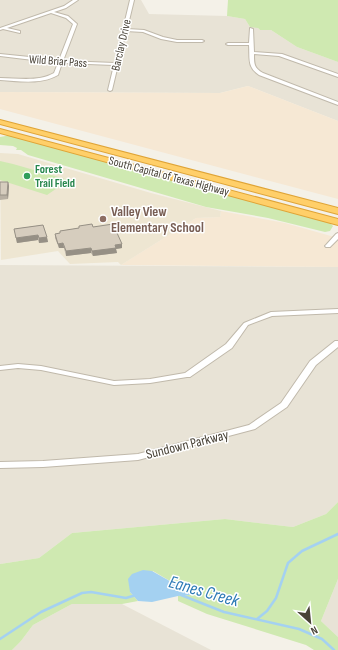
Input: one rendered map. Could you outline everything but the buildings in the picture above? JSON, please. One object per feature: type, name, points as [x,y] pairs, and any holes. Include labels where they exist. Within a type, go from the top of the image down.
[{"type":"highway","name":"South Capital of Texas Highway","points":[[0,122],[338,212]]},
{"type":"highway","name":"South Capital of Texas Highway","points":[[0,130],[338,222]]},
{"type":"street","points":[[2,28],[65,7],[76,0]]},
{"type":"street","name":"Barclay Drive","points":[[110,90],[132,0]]},
{"type":"street","points":[[0,79],[41,79],[52,77],[56,74],[75,24],[67,17],[51,12]]},
{"type":"street","points":[[2,28],[19,32]]},
{"type":"street","points":[[251,29],[252,65],[257,72],[338,104]]},
{"type":"street","points":[[125,30],[146,32],[172,40],[202,41]]},
{"type":"street","points":[[228,44],[252,44]]},
{"type":"street","points":[[252,53],[280,55],[338,76]]},
{"type":"street","name":"Wild Briar Pass","points":[[0,55],[61,62],[117,64]]},
{"type":"street","points":[[328,246],[338,235]]},
{"type":"street","points":[[0,368],[18,366],[41,368],[114,382],[150,381],[187,375],[229,346],[246,324],[271,314],[338,311]]},
{"type":"street","name":"Sundown Parkway","points":[[0,465],[43,464],[138,457],[252,427],[284,405],[313,363],[338,343]]},
{"type":"shaded area","points":[[0,0],[141,0],[149,14],[227,16],[245,19],[250,27],[257,27],[260,30],[271,30],[297,47],[338,62],[338,121],[248,86],[220,93],[0,92]]},
{"type":"shaded area","points":[[248,86],[338,121],[338,199],[0,109],[0,92],[220,93]]},
{"type":"shaded area","name":"Valley View Elementary School","points":[[0,153],[18,154],[151,193],[221,211],[220,217],[196,218],[121,265],[118,262],[70,264],[58,251],[1,260]]},
{"type":"shaded area","points":[[221,211],[285,223],[338,238],[338,267],[121,265],[196,218],[220,217]]},
{"type":"shaded area","points":[[0,265],[338,267],[338,502],[326,514],[293,527],[225,519],[72,533],[39,558],[0,564]]},
{"type":"shaded area","points":[[338,579],[338,637],[321,621]]},
{"type":"shaded area","points":[[72,604],[122,604],[211,650],[12,650],[33,625]]},
{"type":"green space","points":[[228,0],[338,0],[338,62],[297,47],[271,30],[260,30],[258,28],[250,27],[245,19],[227,16]]},
{"type":"green space","points":[[11,135],[330,223],[333,226],[330,231],[325,232],[268,218],[206,207],[28,155],[21,150],[16,150],[17,148],[13,146],[0,145],[0,137]]},
{"type":"green space","name":"Forest Trail Field","points":[[0,161],[69,180],[47,195],[0,180]]},
{"type":"green space","points":[[338,502],[338,579],[321,621],[338,637],[338,650],[314,650],[306,645],[207,614],[178,601],[178,596],[199,594],[182,588],[153,571],[130,592],[138,601],[122,604],[72,604],[33,625],[12,650],[0,650],[0,564],[39,558],[72,533],[225,519],[293,527],[326,514]]},
{"type":"water","points":[[143,570],[152,571],[182,588],[200,594],[178,596],[152,602],[138,601],[130,592],[128,579],[132,574]]},
{"type":"waterway","points":[[257,619],[267,611],[276,598],[288,563],[302,551],[338,534]]},
{"type":"waterway","name":"Eanes Creek","points":[[0,639],[41,612],[82,593],[91,592],[126,598],[136,595]]},
{"type":"waterway","name":"Eanes Creek","points":[[181,595],[224,612],[299,629],[322,639],[334,650]]},
{"type":"place","name":"Forest Trail Field","points":[[27,176]]},
{"type":"place","name":"Valley View Elementary School","points":[[103,219]]}]
